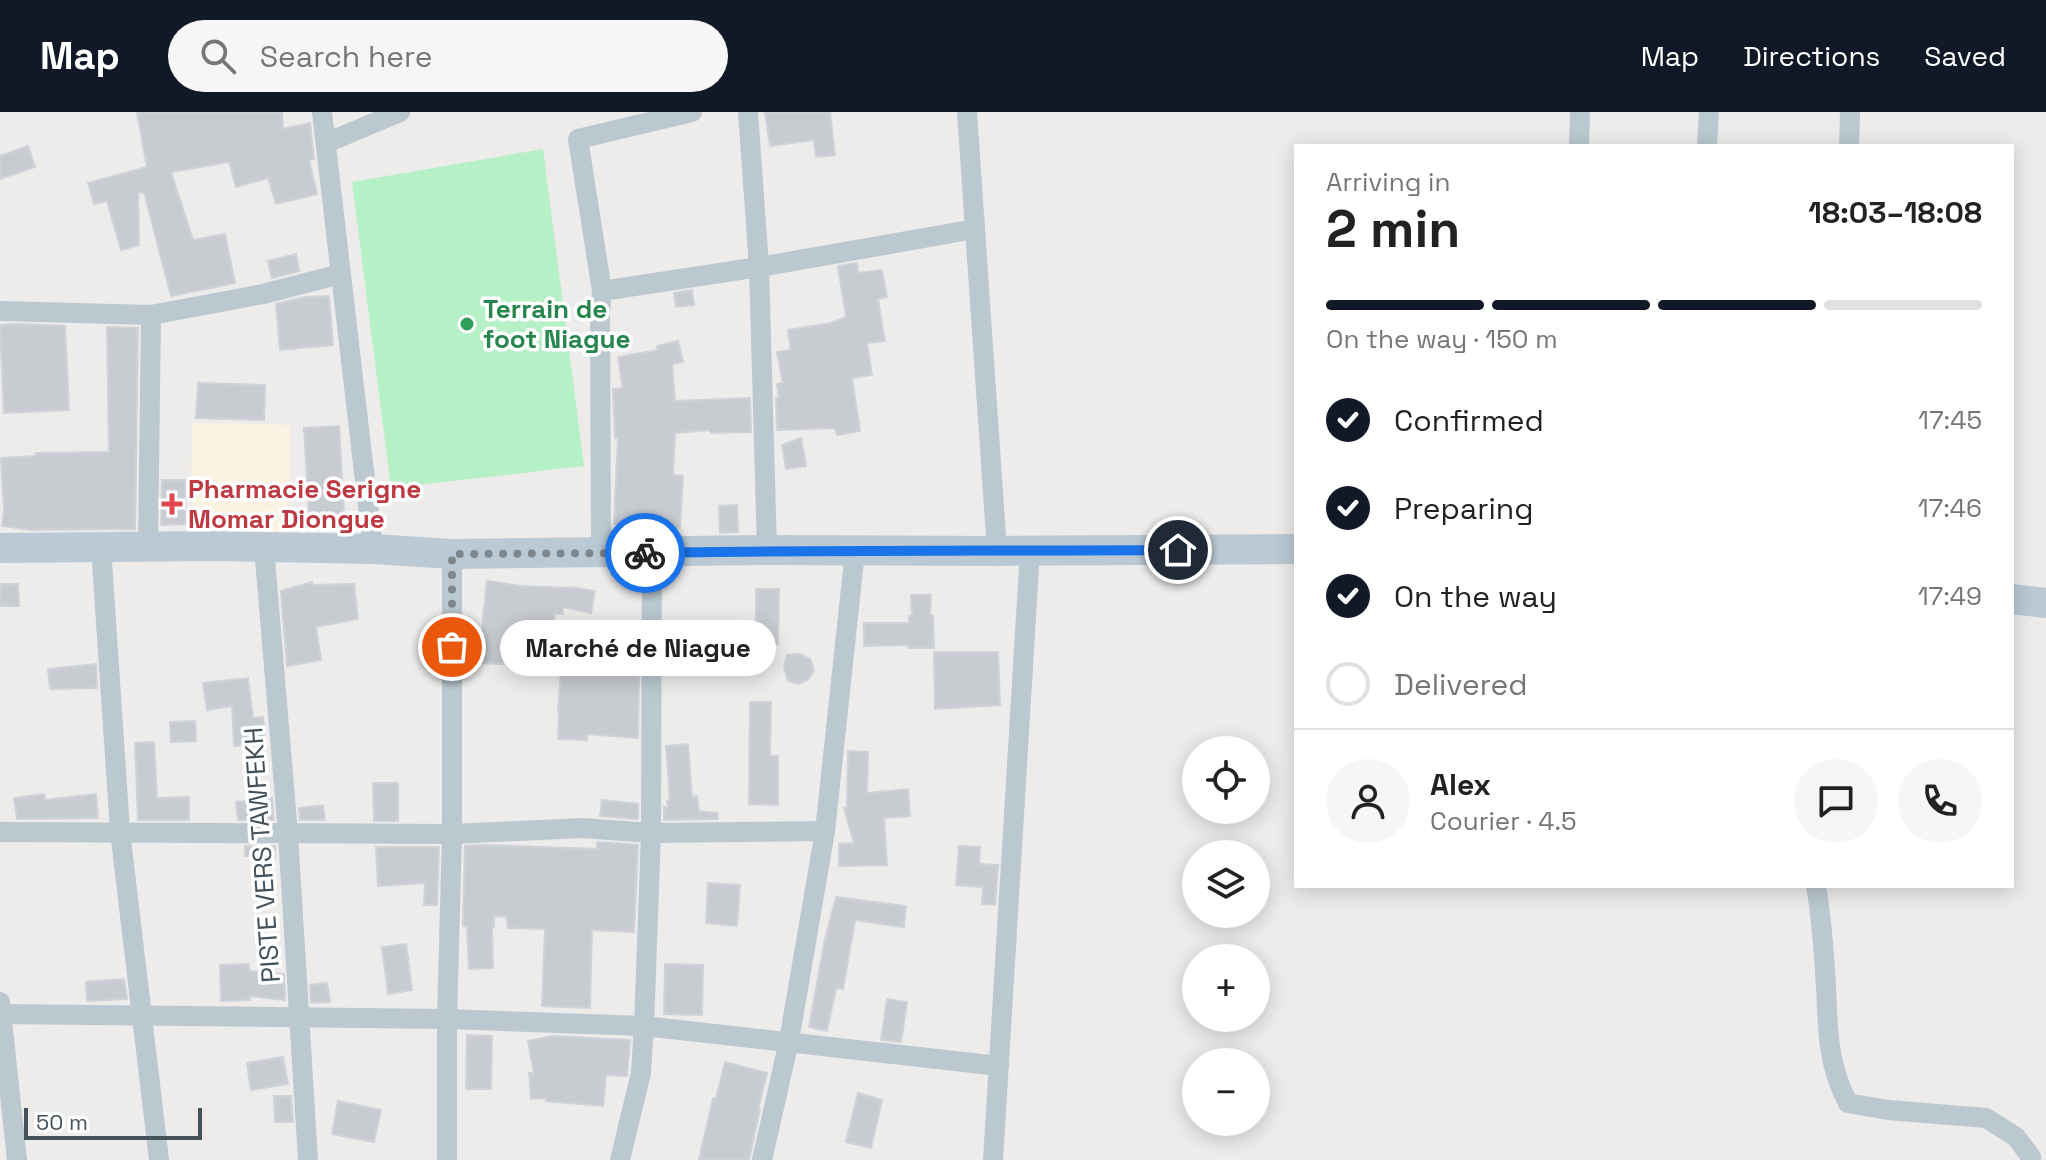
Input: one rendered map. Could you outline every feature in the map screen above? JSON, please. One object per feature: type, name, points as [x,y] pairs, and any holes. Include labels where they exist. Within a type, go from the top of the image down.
[{"type":"main road","points":[[0,548],[264,547],[452,554],[1294,549]]},
{"type":"main road","points":[[2014,599],[2046,603]]},
{"type":"street","points":[[322,112],[373,549]]},
{"type":"street","points":[[326,143],[400,112]]},
{"type":"street","points":[[601,553],[602,291],[578,139],[692,112]]},
{"type":"street","points":[[748,112],[759,267],[767,550]]},
{"type":"street","points":[[967,112],[997,551]]},
{"type":"street","points":[[1579,144],[1580,112]]},
{"type":"street","points":[[1707,144],[1709,112]]},
{"type":"street","points":[[1849,144],[1850,112]]},
{"type":"street","points":[[602,291],[975,229]]},
{"type":"street","points":[[0,311],[151,315],[263,294],[341,274]]},
{"type":"street","points":[[148,547],[151,315]]},
{"type":"street","points":[[101,547],[120,831],[159,1160]]},
{"type":"street","name":"PISTE VERS TAWFEKH","points":[[264,547],[288,834],[308,1160]]},
{"type":"street","points":[[762,1160],[789,1041],[825,831],[855,551]]},
{"type":"street","points":[[993,1160],[1030,551]]},
{"type":"street","points":[[620,1160],[641,1073],[644,1026],[651,833],[652,552]]},
{"type":"street","points":[[447,1160],[452,554]]},
{"type":"street","points":[[0,832],[452,834],[582,828],[651,833],[825,831]]},
{"type":"street","points":[[1816,888],[1822,921],[1829,1048],[1837,1082],[1848,1103],[1888,1110],[1986,1118],[2016,1137],[2031,1157]]},
{"type":"street","points":[[17,1160],[1,1010],[644,1026],[999,1066]]},
{"type":"shaded area","points":[[192,423],[290,425],[288,533],[191,531]]},
{"type":"green space","name":"Terrain de foot Niague","points":[[543,149],[584,466],[391,488],[352,182]]},
{"type":"building","points":[[137,112],[282,112],[283,129],[310,123],[314,159],[309,160],[317,194],[276,204],[268,178],[236,187],[229,162],[171,172],[193,240],[225,234],[235,283],[171,296],[144,192],[138,193],[139,245],[121,250],[107,201],[94,204],[88,183],[147,167]]},
{"type":"building","points":[[765,112],[830,112],[835,155],[816,157],[814,140],[770,146]]},
{"type":"building","points":[[28,146],[35,167],[0,179],[0,156]]},
{"type":"building","points":[[296,254],[299,271],[272,278],[268,261]]},
{"type":"building","points":[[857,263],[858,273],[882,270],[887,297],[878,299],[885,341],[867,343],[872,375],[852,378],[860,431],[837,435],[835,428],[777,430],[777,384],[783,383],[777,352],[791,350],[788,330],[831,323],[846,317],[838,266]]},
{"type":"building","points":[[692,290],[694,305],[676,307],[674,293]]},
{"type":"building","points":[[329,296],[333,345],[280,350],[276,304],[305,297]]},
{"type":"building","points":[[0,325],[65,326],[69,410],[4,413]]},
{"type":"building","points":[[107,327],[138,328],[135,529],[32,530],[2,526],[1,458],[36,456],[36,453],[109,452]]},
{"type":"building","points":[[678,341],[683,362],[672,364],[675,401],[750,398],[751,432],[711,433],[710,430],[675,433],[673,475],[683,476],[680,528],[614,524],[618,438],[615,438],[613,389],[623,388],[618,357],[658,350],[657,346]]},
{"type":"building","points":[[198,383],[265,385],[264,420],[196,418]]},
{"type":"building","points":[[339,426],[344,515],[309,517],[304,428]]},
{"type":"building","points":[[801,438],[806,466],[786,469],[782,445]]},
{"type":"building","points":[[162,480],[185,480],[186,524],[161,525]]},
{"type":"building","points":[[737,505],[738,532],[720,533],[719,506]]},
{"type":"building","points":[[487,581],[595,591],[591,613],[563,607],[563,614],[554,614],[560,666],[537,669],[537,666],[481,663]]},
{"type":"building","points":[[312,582],[313,585],[354,584],[358,619],[316,627],[321,660],[287,666],[281,591]]},
{"type":"building","points":[[0,584],[18,584],[19,606],[0,606]]},
{"type":"building","points":[[756,589],[779,589],[778,644],[756,644]]},
{"type":"building","points":[[911,595],[931,595],[934,648],[864,646],[864,623],[909,623],[909,616],[912,616]]},
{"type":"building","points":[[934,652],[998,652],[1000,705],[935,709]]},
{"type":"building","points":[[800,654],[810,659],[814,670],[808,680],[798,684],[788,681],[784,667],[787,655]]},
{"type":"building","points":[[96,664],[97,688],[50,689],[48,669]]},
{"type":"building","points":[[561,671],[639,676],[638,738],[587,734],[587,740],[558,739]]},
{"type":"building","points":[[248,678],[253,718],[263,717],[265,744],[234,746],[232,706],[207,710],[203,683]]},
{"type":"building","points":[[750,702],[771,702],[770,756],[778,756],[778,805],[749,804]]},
{"type":"building","points":[[195,721],[196,741],[171,742],[170,722]]},
{"type":"building","points":[[154,742],[157,798],[189,797],[189,820],[138,820],[135,743]]},
{"type":"building","points":[[688,744],[692,797],[697,796],[699,811],[717,813],[718,819],[664,820],[664,807],[668,808],[667,801],[670,800],[666,746]]},
{"type":"building","points":[[848,751],[868,752],[867,793],[908,789],[910,816],[884,818],[887,865],[839,866],[839,844],[854,843],[844,808],[847,807]]},
{"type":"building","points":[[373,783],[398,783],[398,821],[374,821]]},
{"type":"building","points":[[44,794],[45,800],[96,794],[98,818],[17,819],[14,798]]},
{"type":"building","points":[[272,798],[274,820],[238,820],[236,802]]},
{"type":"building","points":[[602,800],[638,804],[638,819],[600,816]]},
{"type":"building","points":[[323,805],[325,820],[300,820],[299,808]]},
{"type":"building","points":[[597,842],[638,845],[634,932],[592,930],[590,1008],[542,1006],[545,929],[508,928],[506,916],[494,917],[493,968],[469,969],[467,926],[463,926],[465,846],[597,849]]},
{"type":"building","points":[[245,846],[275,846],[275,857],[245,856]]},
{"type":"building","points":[[959,846],[980,847],[979,864],[998,865],[995,905],[982,904],[983,887],[956,885]]},
{"type":"building","points":[[376,847],[439,847],[437,905],[424,905],[425,883],[378,886]]},
{"type":"building","points":[[708,883],[740,885],[737,926],[706,923]]},
{"type":"building","points":[[836,897],[906,906],[904,927],[855,920],[843,989],[836,988],[827,1031],[809,1027]]},
{"type":"building","points":[[406,944],[412,990],[388,994],[382,947]]},
{"type":"building","points":[[249,964],[249,971],[284,974],[285,1000],[250,996],[250,1000],[221,1001],[220,965]]},
{"type":"building","points":[[665,964],[703,965],[702,1015],[664,1014]]},
{"type":"building","points":[[124,979],[127,999],[87,1001],[86,982]]},
{"type":"building","points":[[327,983],[330,1002],[311,1003],[310,985]]},
{"type":"building","points":[[887,999],[907,1002],[901,1042],[881,1040]]},
{"type":"building","points":[[467,1035],[492,1036],[491,1089],[466,1089]]},
{"type":"building","points":[[553,1036],[630,1040],[627,1076],[606,1075],[603,1106],[546,1101],[546,1098],[531,1099],[529,1073],[534,1073],[528,1041]]},
{"type":"building","points":[[283,1057],[288,1084],[251,1090],[247,1063]]},
{"type":"building","points":[[725,1062],[767,1073],[749,1160],[699,1160],[713,1098],[716,1099]]},
{"type":"building","points":[[858,1093],[882,1100],[871,1148],[846,1142]]},
{"type":"building","points":[[274,1096],[291,1096],[293,1122],[275,1122]]},
{"type":"building","points":[[338,1101],[381,1110],[374,1142],[332,1134]]},
{"type":"way so far","points":[[452,647],[452,554],[645,553]]},
{"type":"place","name":"Terrain de foot Niague","points":[[467,324]]},
{"type":"place","name":"Pharmacie Serigne Momar Diongue","points":[[172,504]]},
{"type":"place","name":"Marché de Niague","points":[[452,647]]},
{"type":"route","points":[[645,553],[1178,550]]}]
